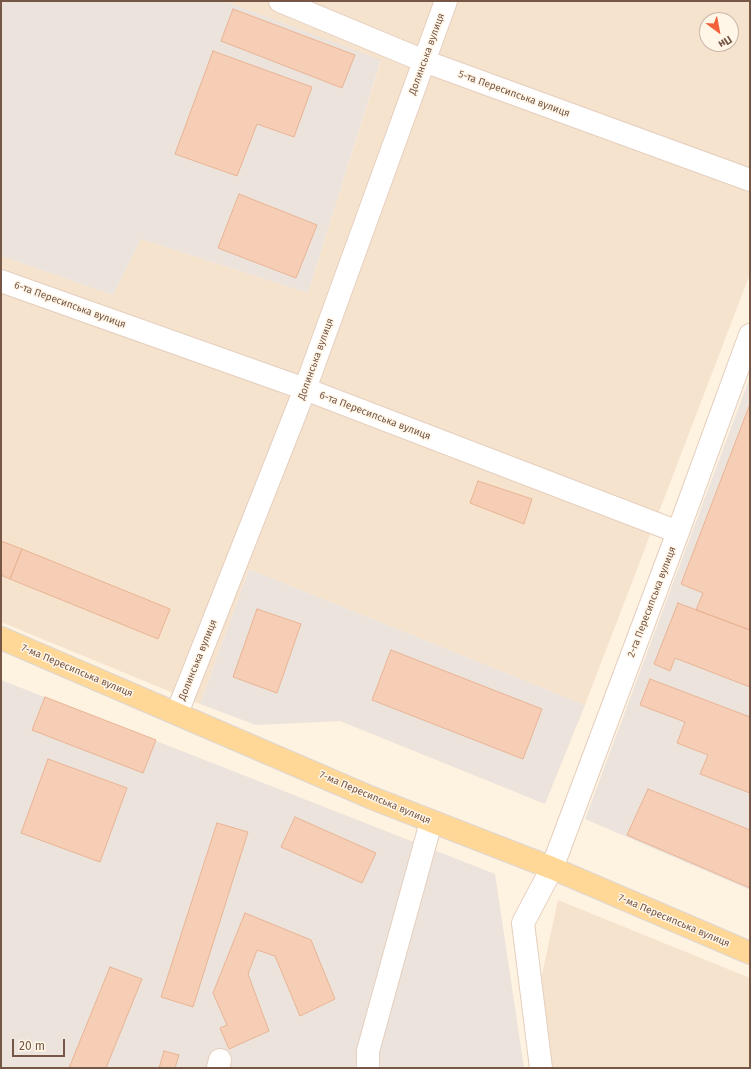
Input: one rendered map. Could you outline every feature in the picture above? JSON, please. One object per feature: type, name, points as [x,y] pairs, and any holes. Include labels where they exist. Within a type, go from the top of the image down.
[{"type":"main road","name":"7-ма Пересипська вулиця","points":[[1,638],[372,798],[552,868],[750,953]]},
{"type":"street","name":"5-та Пересипська вулиця","points":[[280,1],[424,61],[750,180]]},
{"type":"street","name":"Долинська вулиця","points":[[177,713],[305,389],[446,1]]},
{"type":"street","name":"6-та Пересипська вулиця","points":[[1,281],[305,389],[678,532]]},
{"type":"street","name":"2-га Пересипська вулиця","points":[[542,1068],[523,923],[552,868],[750,335]]},
{"type":"street","points":[[368,1068],[368,1051],[431,822]]},
{"type":"shaded area","points":[[1,1],[225,1],[381,60],[308,293],[141,239],[113,295],[1,256]]},
{"type":"shaded area","points":[[225,1],[750,1],[750,274],[585,705],[249,569],[200,704],[1,622],[1,256],[113,295],[141,239],[308,293],[381,61]]},
{"type":"shaded area","points":[[750,377],[750,890],[585,819]]},
{"type":"shaded area","points":[[249,569],[585,705],[545,804],[340,721],[256,725],[200,704]]},
{"type":"shaded area","points":[[1,680],[495,874],[524,1068],[1,1068]]},
{"type":"shaded area","points":[[558,900],[750,978],[750,1068],[552,1068],[538,993]]},
{"type":"building","points":[[233,9],[355,55],[342,88],[221,41]]},
{"type":"building","points":[[213,51],[312,87],[294,137],[257,124],[237,176],[175,154]]},
{"type":"building","points":[[239,194],[317,225],[296,278],[218,248]]},
{"type":"building","points":[[750,404],[750,630],[696,610],[703,593],[681,584]]},
{"type":"building","points":[[478,481],[532,499],[524,524],[470,503]]},
{"type":"building","points":[[1,541],[22,549],[10,579],[1,575]]},
{"type":"building","points":[[22,549],[170,609],[158,639],[10,579]]},
{"type":"building","points":[[678,603],[750,630],[750,687],[675,658],[670,671],[654,664]]},
{"type":"building","points":[[257,609],[301,624],[277,693],[233,677]]},
{"type":"building","points":[[391,650],[542,709],[523,759],[372,700]]},
{"type":"building","points":[[650,679],[750,717],[750,793],[700,774],[708,755],[677,743],[685,722],[640,705]]},
{"type":"building","points":[[45,697],[156,740],[143,773],[32,730]]},
{"type":"building","points":[[48,759],[127,788],[100,862],[21,833]]},
{"type":"building","points":[[648,789],[750,830],[750,888],[627,835]]},
{"type":"building","points":[[295,817],[376,853],[362,883],[281,847]]},
{"type":"building","points":[[217,823],[248,832],[193,1007],[161,997]]},
{"type":"building","points":[[245,913],[311,940],[335,999],[300,1016],[275,956],[257,950],[248,974],[269,1031],[229,1049],[220,1028],[227,1025],[213,993]]},
{"type":"building","points":[[110,967],[142,979],[106,1068],[69,1068]]},
{"type":"building","points":[[164,1051],[179,1055],[175,1068],[159,1068]]}]
